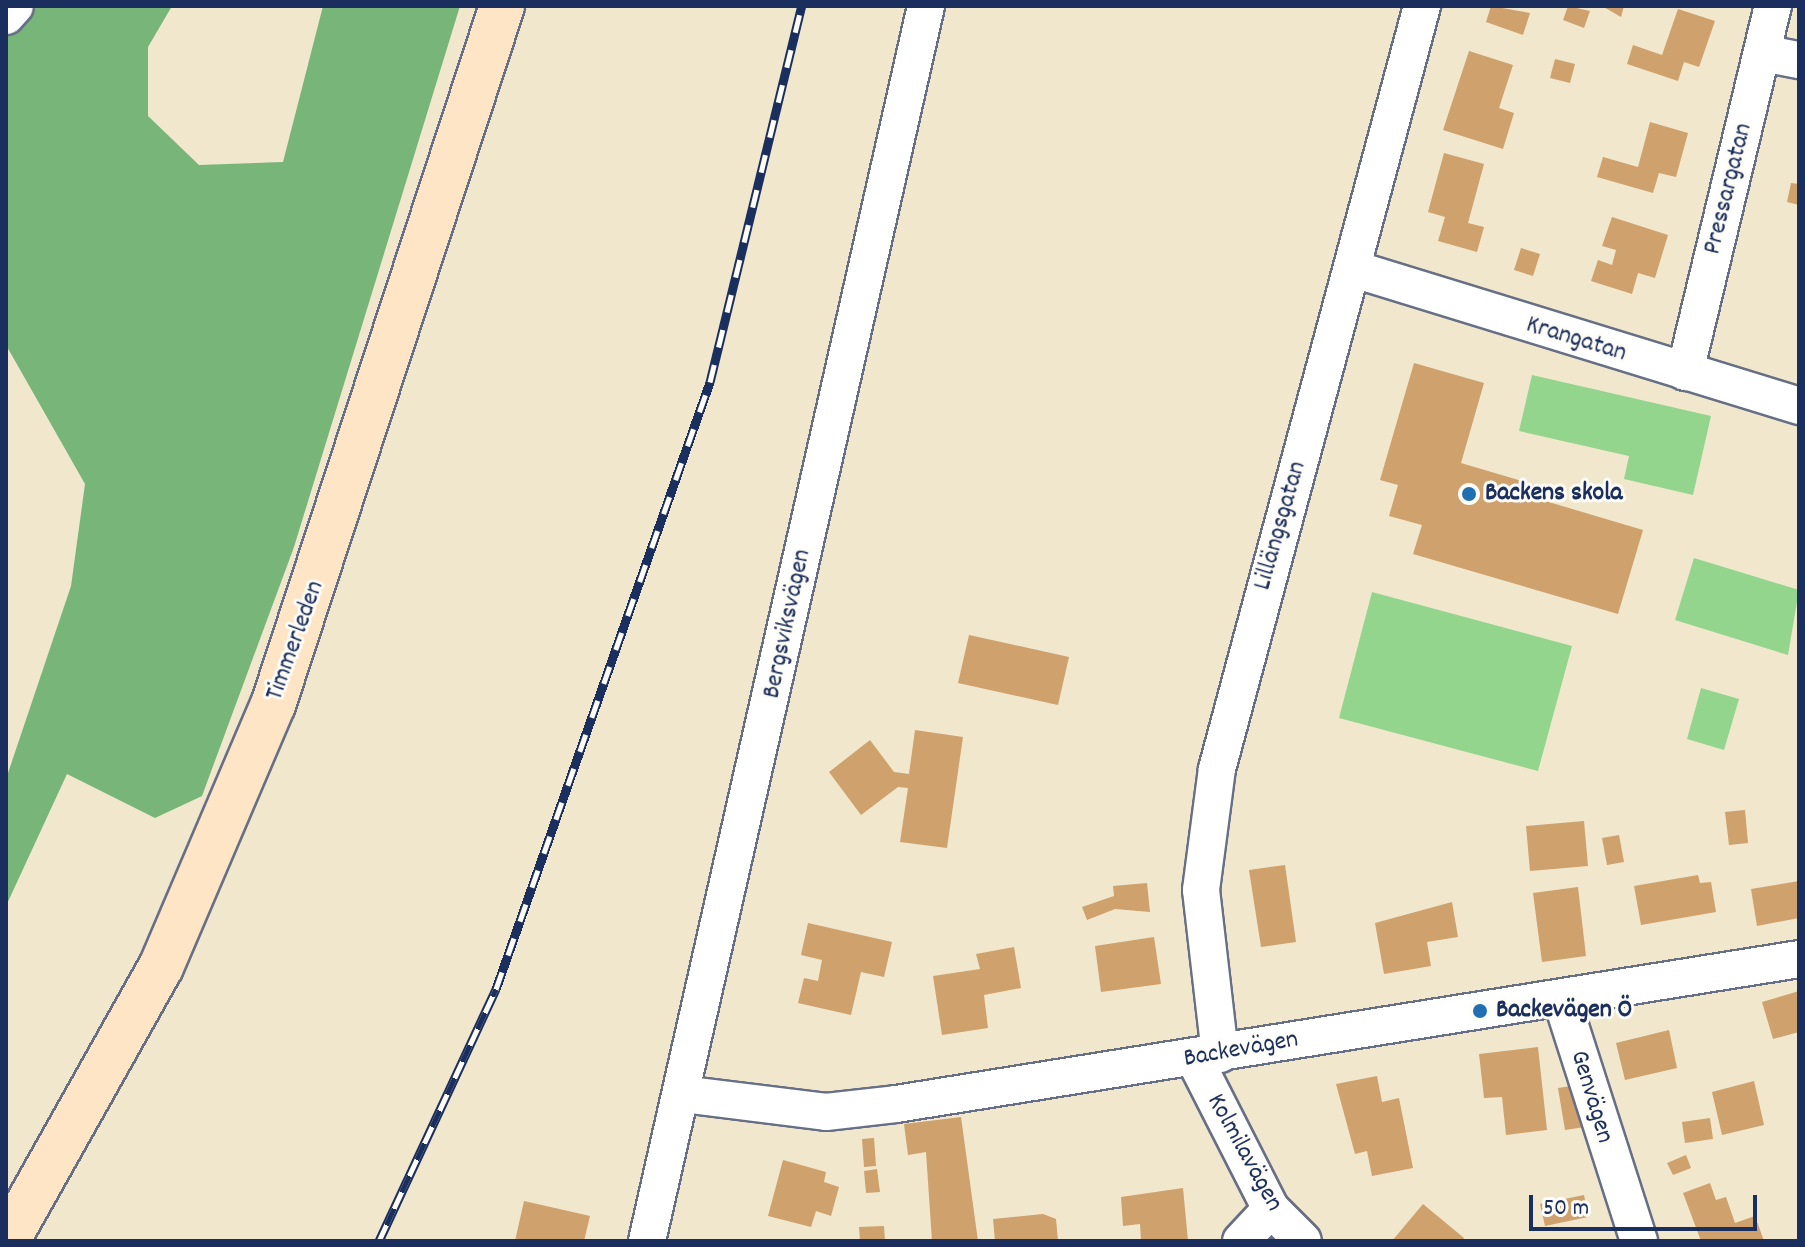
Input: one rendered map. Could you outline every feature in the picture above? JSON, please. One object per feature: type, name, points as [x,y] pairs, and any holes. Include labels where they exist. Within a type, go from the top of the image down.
[{"type":"main road","name":"Timmerleden","points":[[7,1241],[161,967],[273,705],[502,6]]},
{"type":"street","points":[[6,16],[15,6]]},
{"type":"street","name":"Bergsviksvägen","points":[[647,1241],[926,6]]},
{"type":"street","name":"Lillängsgatan","points":[[1207,1056],[1201,890],[1217,769],[1354,269],[1422,6]]},
{"type":"street","name":"Pressargatan","points":[[1685,372],[1773,6]]},
{"type":"street","points":[[1762,53],[1799,60]]},
{"type":"street","name":"Krangatan","points":[[1354,269],[1799,406]]},
{"type":"street","name":"Backevägen","points":[[682,1094],[826,1112],[1207,1056],[1799,959]]},
{"type":"street","name":"Genvägen","points":[[1561,998],[1639,1241]]},
{"type":"street","name":"Kolmilavägen","points":[[1207,1056],[1271,1209],[1303,1241]]},
{"type":"street","points":[[1241,1241],[1271,1209]]},
{"type":"green space","points":[[6,6],[172,6],[148,47],[148,116],[199,165],[283,162],[323,6],[460,6],[294,547],[202,796],[155,818],[67,774],[6,906],[6,779],[71,586],[85,484],[6,345]]},
{"type":"green space","points":[[1532,375],[1711,416],[1693,495],[1624,479],[1629,456],[1519,431]]},
{"type":"green space","points":[[1694,558],[1799,590],[1788,655],[1675,620]]},
{"type":"green space","points":[[1372,592],[1572,646],[1538,771],[1339,718]]},
{"type":"green space","points":[[1701,688],[1739,699],[1724,750],[1687,739]]},
{"type":"building","points":[[1491,6],[1530,13],[1523,35],[1486,22]]},
{"type":"building","points":[[1568,6],[1590,11],[1584,28],[1563,20]]},
{"type":"building","points":[[1602,6],[1624,6],[1621,17]]},
{"type":"building","points":[[1678,9],[1715,21],[1699,67],[1684,62],[1678,81],[1627,64],[1633,45],[1662,55]]},
{"type":"building","points":[[1469,51],[1513,65],[1499,108],[1514,113],[1503,149],[1443,130]]},
{"type":"building","points":[[1555,59],[1575,64],[1570,83],[1550,78]]},
{"type":"building","points":[[1650,122],[1688,133],[1676,177],[1659,173],[1653,193],[1597,177],[1603,157],[1638,167]]},
{"type":"building","points":[[1444,153],[1484,164],[1468,223],[1484,227],[1477,252],[1438,241],[1445,217],[1428,212]]},
{"type":"building","points":[[1791,183],[1799,184],[1799,205],[1787,202]]},
{"type":"building","points":[[1612,217],[1668,235],[1655,278],[1638,273],[1632,294],[1591,281],[1598,260],[1612,265],[1616,250],[1602,246]]},
{"type":"building","points":[[1521,248],[1540,254],[1533,276],[1514,270]]},
{"type":"building","name":"Backens skola","points":[[1414,363],[1484,383],[1461,463],[1545,488],[1542,500],[1643,530],[1618,614],[1413,554],[1422,525],[1389,516],[1398,485],[1380,480]]},
{"type":"building","points":[[969,635],[1069,657],[1058,705],[958,683]]},
{"type":"building","points":[[915,730],[963,737],[947,848],[900,842],[908,788],[898,787],[861,815],[829,772],[870,740],[894,772],[909,774]]},
{"type":"building","points":[[1745,810],[1748,843],[1729,845],[1725,812]]},
{"type":"building","points":[[1584,821],[1588,866],[1530,871],[1526,826]]},
{"type":"building","points":[[1619,835],[1624,862],[1607,865],[1602,838]]},
{"type":"building","points":[[1285,865],[1296,942],[1261,947],[1249,870]]},
{"type":"building","points":[[1698,875],[1700,883],[1711,882],[1716,912],[1641,925],[1634,886]]},
{"type":"building","points":[[1799,881],[1799,918],[1757,926],[1751,889]]},
{"type":"building","points":[[1147,883],[1150,912],[1115,909],[1087,920],[1082,907],[1114,896],[1113,886]]},
{"type":"building","points":[[1578,887],[1586,956],[1542,962],[1533,893]]},
{"type":"building","points":[[1452,902],[1458,937],[1427,942],[1431,966],[1384,974],[1375,923]]},
{"type":"building","points":[[808,923],[892,942],[884,977],[861,972],[851,1015],[798,1003],[804,978],[818,981],[822,960],[801,955]]},
{"type":"building","points":[[1154,937],[1161,984],[1101,992],[1095,946]]},
{"type":"building","points":[[1014,947],[1021,988],[984,995],[988,1028],[942,1035],[933,976],[980,969],[976,954]]},
{"type":"building","points":[[1799,991],[1799,1032],[1773,1039],[1762,1002]]},
{"type":"building","points":[[1669,1030],[1677,1068],[1625,1080],[1616,1043]]},
{"type":"building","points":[[1538,1047],[1547,1130],[1506,1135],[1502,1097],[1484,1098],[1479,1054]]},
{"type":"building","points":[[1377,1076],[1382,1102],[1399,1098],[1413,1168],[1372,1176],[1367,1151],[1355,1154],[1336,1084]]},
{"type":"building","points":[[1754,1081],[1764,1125],[1722,1135],[1712,1092]]},
{"type":"building","points":[[1577,1085],[1585,1127],[1565,1130],[1558,1088]]},
{"type":"building","points":[[961,1117],[978,1241],[932,1241],[926,1152],[908,1155],[904,1124]]},
{"type":"building","points":[[1710,1118],[1713,1139],[1685,1143],[1682,1122]]},
{"type":"building","points":[[874,1138],[876,1166],[864,1167],[862,1139]]},
{"type":"building","points":[[1686,1155],[1691,1168],[1673,1175],[1667,1163]]},
{"type":"building","points":[[783,1160],[826,1172],[824,1182],[839,1187],[831,1216],[816,1211],[811,1227],[768,1216]]},
{"type":"building","points":[[877,1169],[880,1192],[866,1193],[864,1171]]},
{"type":"building","points":[[1710,1183],[1716,1200],[1726,1197],[1735,1223],[1755,1216],[1764,1241],[1701,1241],[1683,1193]]},
{"type":"building","points":[[1183,1188],[1188,1241],[1141,1241],[1140,1224],[1123,1226],[1121,1197]]},
{"type":"building","points":[[1584,1195],[1588,1217],[1545,1226],[1540,1204]]},
{"type":"building","points":[[524,1201],[590,1216],[584,1241],[515,1241]]},
{"type":"building","points":[[1423,1204],[1464,1238],[1462,1241],[1392,1241]]},
{"type":"building","points":[[1043,1214],[1056,1219],[1058,1241],[995,1241],[993,1219]]},
{"type":"building","points":[[884,1226],[885,1241],[860,1241],[859,1227]]},
{"type":"railway","points":[[379,1241],[496,989],[710,382],[802,6]]},
{"type":"place","name":"Backens skola","points":[[1469,494]]},
{"type":"place","name":"Backevägen Ö","points":[[1480,1011]]}]
